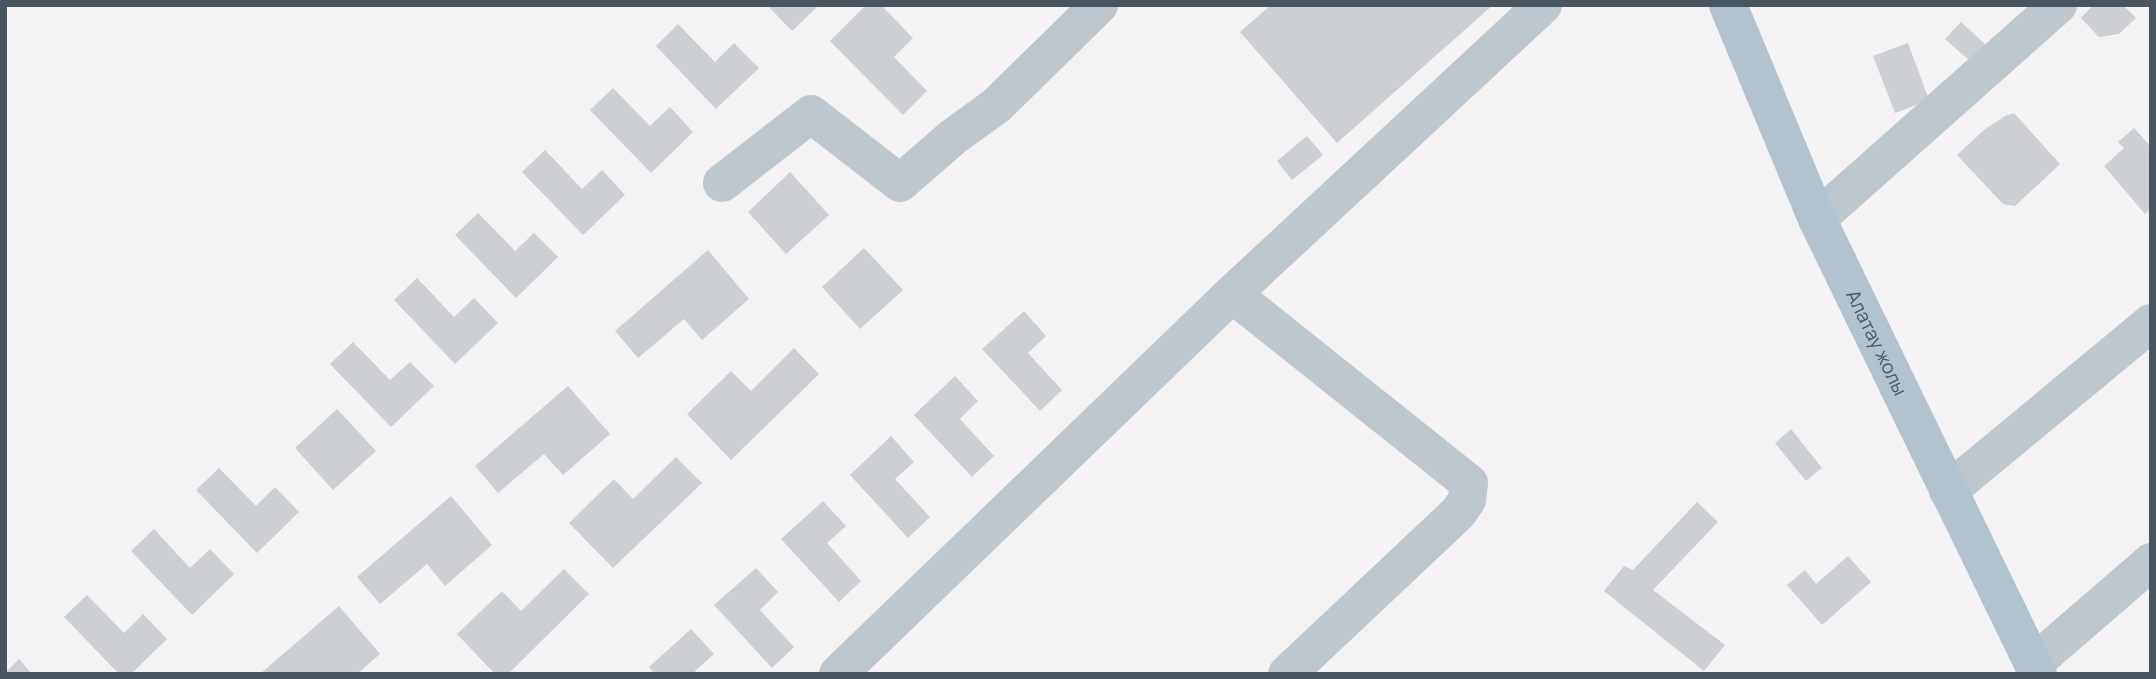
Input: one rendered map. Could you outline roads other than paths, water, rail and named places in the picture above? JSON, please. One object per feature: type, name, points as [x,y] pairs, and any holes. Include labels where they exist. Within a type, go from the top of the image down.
[{"type":"main road","name":"Алатау жолы","points":[[1728,5],[1817,219],[2036,669]]},
{"type":"street","points":[[722,183],[811,114],[900,183],[953,137],[997,105],[1099,5]]},
{"type":"street","points":[[838,674],[1232,294],[1544,5]]},
{"type":"street","points":[[1817,219],[2058,5]]},
{"type":"street","points":[[1232,294],[1469,483],[1467,500],[1458,513],[1287,674]]},
{"type":"street","points":[[1948,491],[2151,323]]},
{"type":"street","points":[[2036,669],[2151,562]]}]
